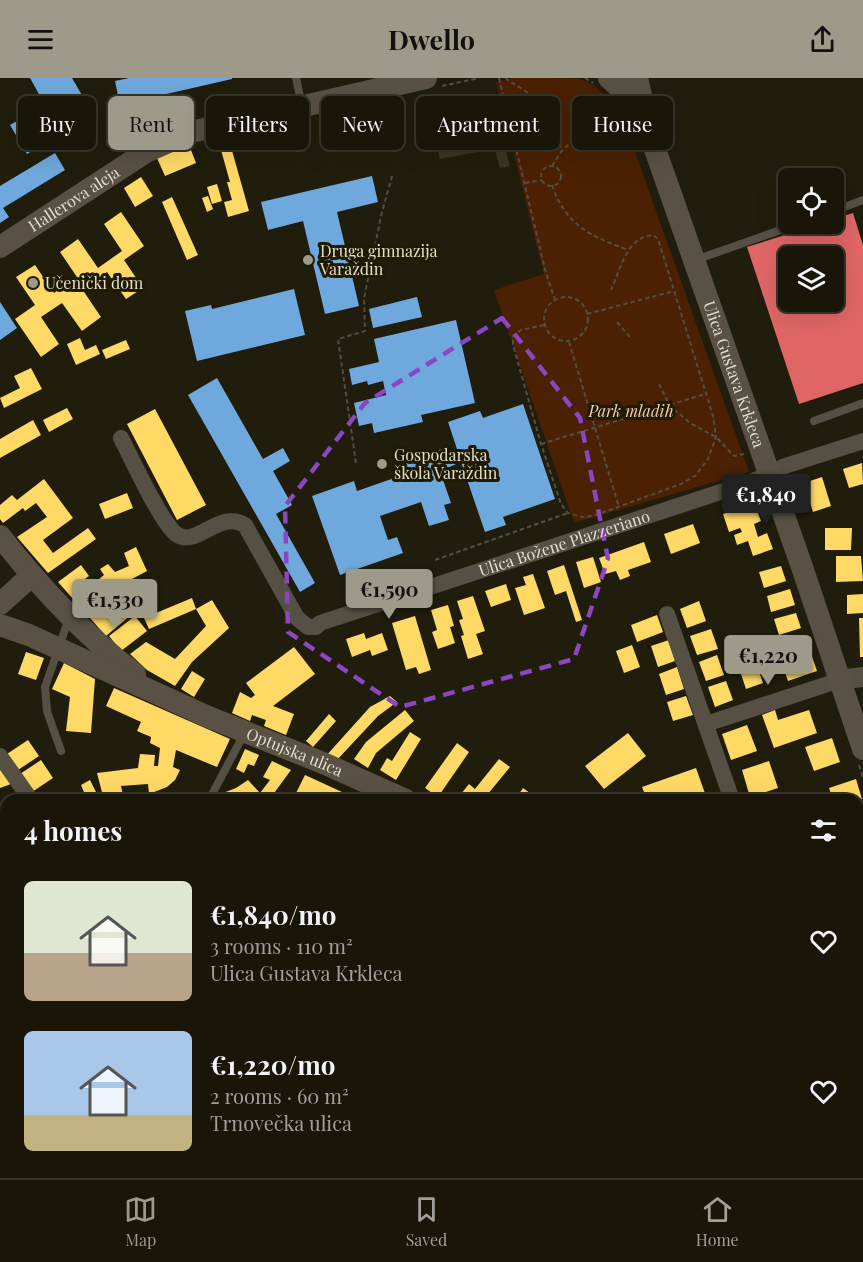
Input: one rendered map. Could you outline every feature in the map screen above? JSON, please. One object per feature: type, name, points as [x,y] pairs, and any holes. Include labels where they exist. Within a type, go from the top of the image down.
[{"type":"main road","name":"Hallerova aleja","points":[[309,104],[400,81],[426,78]]},
{"type":"main road","name":"Ulica Gustava Krkleca","points":[[637,78],[639,96]]},
{"type":"main road","name":"Ulica Gustava Krkleca","points":[[605,83],[621,89],[624,96]]},
{"type":"main road","name":"Hallerova aleja","points":[[0,247],[146,152],[191,132],[206,128]]},
{"type":"main road","name":"Ulica Gustava Krkleca","points":[[648,150],[695,260],[726,356],[769,473],[863,749]]},
{"type":"main road","name":"Optujska ulica","points":[[0,536],[32,575],[111,656],[181,704]]},
{"type":"main road","points":[[0,604],[32,575]]},
{"type":"main road","name":"Optujska ulica","points":[[0,625],[29,635],[181,704],[392,794]]},
{"type":"street","name":"Ulica Božene Plazzeriano","points":[[121,438],[166,522],[178,536],[190,538],[226,520],[237,520],[245,525],[297,618],[308,627],[316,627],[320,623],[751,482],[769,473]]},
{"type":"street","points":[[769,473],[863,441]]},
{"type":"street","points":[[667,614],[730,794]]},
{"type":"street","points":[[706,724],[840,680],[863,677]]},
{"type":"street","points":[[0,756],[27,794]]},
{"type":"lane","points":[[296,78],[300,96]]},
{"type":"lane","points":[[844,207],[863,200]]},
{"type":"lane","points":[[695,260],[778,231]]},
{"type":"lane","points":[[814,421],[863,403]]},
{"type":"lane","points":[[61,751],[47,711],[45,687],[71,615]]},
{"type":"lane","points":[[212,794],[245,731]]},
{"type":"path","points":[[499,78],[555,300]]},
{"type":"path","points":[[505,78],[534,95],[550,110],[561,152]]},
{"type":"path","points":[[552,166],[558,168],[561,174],[558,183],[552,185],[546,184],[543,180],[543,170],[552,166],[572,140]]},
{"type":"path","points":[[356,464],[338,339],[365,331],[364,298],[382,212],[393,173]]},
{"type":"path","points":[[524,184],[543,180]]},
{"type":"path","points":[[552,185],[566,215],[579,227],[628,250]]},
{"type":"path","points":[[544,325],[521,330],[513,336],[513,345],[541,444],[561,504],[568,513],[582,518],[593,516],[681,484],[695,476],[708,459],[716,437],[712,416],[658,239],[653,235],[644,235],[636,240],[628,250],[610,290]]},
{"type":"path","points":[[587,315],[674,291]]},
{"type":"path","points":[[565,297],[573,298],[584,307],[587,315],[588,322],[584,333],[568,342],[555,339],[544,325],[547,308],[555,300],[565,297]]},
{"type":"path","points":[[617,322],[630,337]]},
{"type":"path","points":[[568,342],[619,507]]},
{"type":"path","points":[[659,384],[670,406],[690,423],[716,437],[734,456],[744,454]]},
{"type":"path","points":[[541,444],[705,394]]},
{"type":"path","points":[[435,560],[568,513]]},
{"type":"highlighted area","points":[[502,318],[580,418],[608,559],[574,659],[400,707],[288,632],[285,506],[365,403]]},
{"type":"green space","name":"Park mladih","points":[[514,78],[580,79],[597,88],[605,96],[572,96],[572,150],[634,150],[749,472],[574,523],[494,290],[544,274],[513,150],[560,150],[560,96],[500,96],[496,82]]},
{"type":"building: Homes","points":[[177,150],[191,150],[196,163],[165,176],[157,158]]},
{"type":"building: Homes","points":[[221,150],[232,150],[249,211],[228,217],[224,202],[232,200],[227,182],[230,182]]},
{"type":"building: Homes","points":[[141,177],[153,196],[135,207],[124,188]]},
{"type":"building: Homes","points":[[217,184],[222,201],[212,204],[207,187]]},
{"type":"building: Homes","points":[[208,196],[213,209],[207,212],[202,198]]},
{"type":"building: Homes","points":[[172,197],[198,255],[187,260],[162,202]]},
{"type":"building: Homes","name":"Učenički dom","points":[[121,212],[144,246],[124,260],[143,288],[126,299],[107,272],[82,289],[101,317],[82,331],[62,303],[41,317],[59,344],[41,357],[15,319],[35,305],[16,277],[35,265],[54,293],[77,277],[60,252],[78,239],[98,268],[122,251],[104,224]]},
{"type":"building: Homes","points":[[80,338],[85,350],[96,345],[100,354],[76,365],[67,344]]},
{"type":"building: Homes","points":[[126,340],[130,349],[106,359],[102,350]]},
{"type":"building: Homes","points":[[31,368],[42,389],[4,408],[0,398],[20,388],[14,376]]},
{"type":"building: Homes","points":[[67,408],[73,419],[49,432],[43,420]]},
{"type":"building: Homes","points":[[155,409],[206,505],[177,520],[127,424]]},
{"type":"building: Homes","points":[[33,420],[41,435],[0,458],[0,439]]},
{"type":"building: Homes","points":[[862,463],[863,484],[849,488],[843,469]]},
{"type":"building: Homes","points":[[822,477],[831,506],[813,512],[804,483]]},
{"type":"building: Homes","points":[[44,479],[73,518],[43,540],[53,553],[88,528],[96,539],[48,573],[17,537],[47,517],[36,503],[25,511],[23,508],[3,523],[0,519],[0,505],[12,495],[17,500]]},
{"type":"building: Homes","points":[[127,493],[133,508],[105,519],[99,504]]},
{"type":"building: Homes","points":[[754,503],[761,521],[754,524],[758,537],[767,533],[773,549],[753,556],[748,541],[737,545],[734,535],[742,532],[740,528],[729,532],[723,514]]},
{"type":"building: Homes","points":[[693,524],[700,543],[671,554],[664,534]]},
{"type":"building: Homes","points":[[825,528],[852,528],[851,550],[825,550]]},
{"type":"building: Homes","points":[[644,542],[651,562],[628,570],[630,576],[620,580],[616,571],[605,574],[599,558]]},
{"type":"building: Homes","points":[[136,547],[147,571],[117,587],[101,601],[114,613],[130,600],[138,609],[106,636],[58,582],[81,565],[89,576],[82,581],[92,590],[101,584],[98,580],[104,575],[100,569],[108,564],[115,572],[129,566],[124,553]]},
{"type":"building: Homes","points":[[836,556],[861,556],[863,581],[836,582]]},
{"type":"building: Homes","points":[[593,557],[601,582],[584,588],[576,562]]},
{"type":"building: Homes","points":[[564,565],[582,620],[576,622],[566,591],[555,595],[547,571]]},
{"type":"building: Homes","points":[[781,566],[786,581],[764,588],[759,572]]},
{"type":"building: Homes","points":[[533,574],[545,608],[524,615],[515,588],[526,585],[523,577]]},
{"type":"building: Homes","points":[[506,584],[511,600],[491,607],[485,591]]},
{"type":"building: Homes","points":[[790,589],[795,605],[771,612],[767,596]]},
{"type":"building: Homes","points":[[863,594],[863,613],[847,614],[847,595]]},
{"type":"building: Homes","points":[[473,596],[485,631],[476,634],[483,654],[468,659],[461,636],[464,635],[459,620],[463,619],[457,601]]},
{"type":"building: Homes","points":[[192,598],[196,609],[149,629],[144,618]]},
{"type":"building: Homes","points":[[212,600],[229,628],[192,662],[175,686],[147,670],[130,654],[146,642],[175,659],[206,626],[196,609]]},
{"type":"building: Homes","points":[[699,601],[706,621],[687,628],[680,609]]},
{"type":"building: Homes","points":[[448,605],[454,626],[450,627],[455,643],[438,649],[432,632],[437,630],[431,610]]},
{"type":"building: Homes","points":[[796,613],[801,628],[779,635],[774,619]]},
{"type":"building: Homes","points":[[657,615],[663,632],[637,642],[631,625]]},
{"type":"building: Homes","points":[[135,616],[147,631],[121,651],[109,636]]},
{"type":"building: Homes","points":[[415,616],[431,670],[419,674],[416,667],[406,670],[392,623]]},
{"type":"building: Homes","points":[[859,618],[863,618],[863,657],[860,657]]},
{"type":"building: Homes","points":[[711,629],[718,649],[697,655],[690,636]]},
{"type":"building: Homes","points":[[364,633],[366,639],[382,633],[388,650],[372,656],[370,650],[352,657],[346,639]]},
{"type":"building: Homes","points":[[793,638],[795,643],[806,639],[817,671],[788,681],[775,644]]},
{"type":"building: Homes","points":[[669,640],[675,661],[658,667],[651,646]]},
{"type":"building: Homes","points":[[632,645],[640,667],[624,673],[616,651]]},
{"type":"building: Homes","points":[[294,647],[315,674],[273,706],[294,714],[286,735],[264,726],[266,720],[252,715],[250,721],[232,713],[240,692],[251,698],[255,695],[246,683]]},
{"type":"building: Homes","points":[[26,652],[44,658],[36,680],[18,674]]},
{"type":"building: Homes","points":[[717,655],[724,675],[706,681],[699,662]]},
{"type":"building: Homes","points":[[64,663],[95,679],[91,733],[66,731],[70,697],[52,689]]},
{"type":"building: Homes","points":[[757,665],[763,683],[746,689],[740,671]]},
{"type":"building: Homes","points":[[677,667],[684,689],[666,695],[659,674]]},
{"type":"building: Homes","points":[[192,671],[205,679],[194,697],[181,689]]},
{"type":"building: Homes","points":[[726,681],[733,700],[715,707],[708,687]]},
{"type":"building: Homes","points":[[114,688],[230,739],[217,767],[176,750],[173,767],[180,770],[175,780],[167,787],[149,794],[148,784],[121,786],[123,794],[102,794],[97,773],[138,768],[140,754],[155,755],[154,766],[158,766],[160,748],[150,743],[151,737],[137,731],[141,722],[106,706]]},
{"type":"building: Homes","points":[[390,696],[397,702],[378,716],[336,761],[325,757],[370,707]]},
{"type":"building: Homes","points":[[686,696],[693,715],[673,721],[667,702]]},
{"type":"building: Homes","points":[[405,710],[414,721],[376,753],[368,768],[354,759],[366,742]]},
{"type":"building: Homes","points":[[775,710],[778,720],[809,710],[817,733],[774,748],[762,715]]},
{"type":"building: Homes","points":[[329,714],[336,721],[313,747],[306,741]]},
{"type":"building: Homes","points":[[747,725],[757,751],[731,760],[722,734]]},
{"type":"building: Homes","points":[[410,732],[421,739],[396,780],[380,770],[387,758],[392,761]]},
{"type":"building: Homes","points":[[628,733],[646,756],[604,789],[585,766]]},
{"type":"building: Homes","points":[[832,738],[840,762],[814,771],[805,747]]},
{"type":"building: Homes","points":[[28,740],[39,756],[18,770],[7,754]]},
{"type":"building: Homes","points":[[457,743],[469,752],[440,794],[434,794],[425,788]]},
{"type":"building: Homes","points":[[245,749],[259,755],[254,766],[248,764],[244,773],[236,769]]},
{"type":"building: Homes","points":[[499,759],[510,767],[488,794],[461,794],[469,784],[475,789]]},
{"type":"building: Homes","points":[[41,760],[53,778],[32,792],[20,774]]},
{"type":"building: Homes","points":[[272,761],[291,770],[273,794],[220,794],[248,780],[260,793],[270,780],[263,777]]},
{"type":"building: Homes","points":[[769,761],[778,788],[759,794],[749,794],[742,770]]},
{"type":"building: Homes","points":[[0,766],[11,784],[0,788]]},
{"type":"building: Homes","points":[[696,768],[705,794],[645,794],[642,787]]},
{"type":"building: Homes","points":[[305,775],[342,792],[341,794],[296,794]]},
{"type":"building: Homes","points":[[856,779],[860,794],[831,794],[829,788]]},
{"type":"building: Homes","points":[[90,780],[96,792],[85,794],[81,785]]},
{"type":"building: Homes","points":[[523,788],[531,794],[519,794]]},
{"type":"building: Shops","points":[[853,213],[863,245],[863,383],[799,404],[747,247],[788,234],[844,234],[844,216]]},
{"type":"building: Schools","points":[[30,78],[72,78],[82,96],[40,96]]},
{"type":"building: Schools","points":[[129,78],[232,78],[162,96],[118,96],[115,81]]},
{"type":"building: Schools","points":[[18,120],[18,139],[10,125]]},
{"type":"building: Schools","points":[[55,153],[65,170],[3,208],[9,217],[0,223],[0,186]]},
{"type":"building: Schools","points":[[372,176],[378,202],[337,212],[359,306],[325,314],[303,221],[268,230],[261,202]]},
{"type":"building: Schools","points":[[294,289],[305,335],[197,361],[185,311],[211,305],[212,309]]},
{"type":"building: Schools","points":[[417,297],[422,317],[373,328],[369,309]]},
{"type":"building: Schools","points":[[0,302],[17,328],[0,340]]},
{"type":"building: Schools","points":[[456,320],[475,403],[421,415],[423,422],[374,433],[372,423],[359,426],[354,403],[386,395],[383,381],[368,385],[367,381],[352,385],[349,369],[379,362],[374,339]]},
{"type":"building: Schools","points":[[217,378],[263,459],[283,448],[290,461],[273,471],[292,505],[276,514],[315,583],[300,592],[188,395]]},
{"type":"building: Schools","points":[[523,404],[555,499],[503,517],[506,525],[485,532],[461,462],[440,471],[451,503],[444,505],[449,520],[429,526],[421,502],[380,516],[388,540],[397,537],[403,553],[340,575],[312,496],[354,481],[357,491],[403,475],[397,456],[411,451],[413,459],[445,448],[449,459],[459,455],[448,422],[480,411],[483,418]]},
{"type":"building: Other","points":[[438,150],[477,150],[477,152],[440,159]]},
{"type":"building: Other","points":[[495,150],[505,150],[510,166],[500,168]]},
{"type":"place","name":"Druga gimnazija Varaždin","points":[[308,260]]},
{"type":"place","name":"Učenički dom","points":[[33,283]]},
{"type":"place","name":"Gospodarska škola Varaždin","points":[[382,464]]}]
